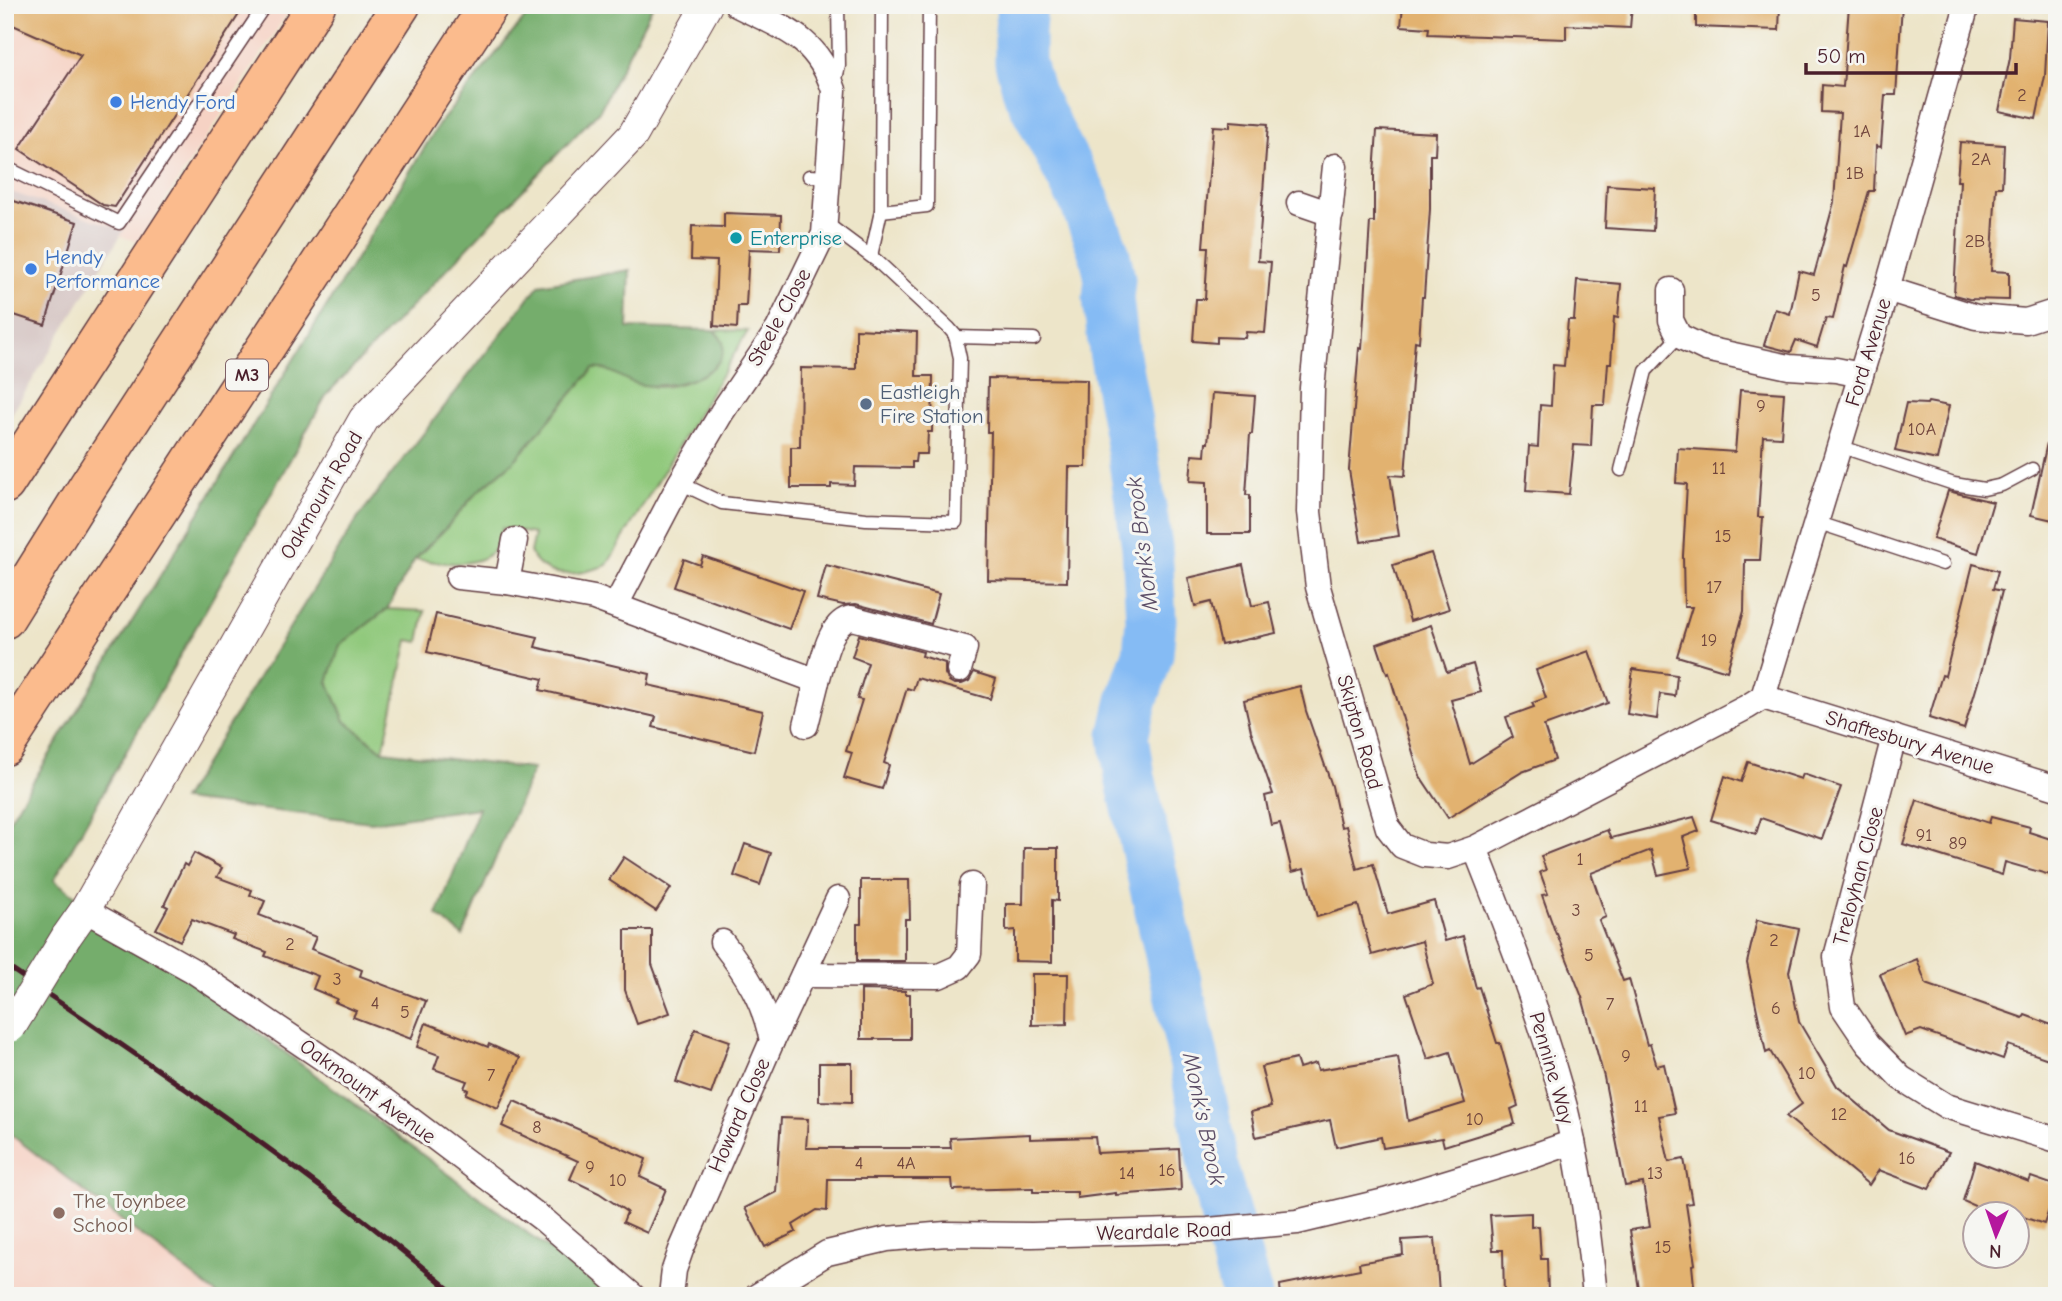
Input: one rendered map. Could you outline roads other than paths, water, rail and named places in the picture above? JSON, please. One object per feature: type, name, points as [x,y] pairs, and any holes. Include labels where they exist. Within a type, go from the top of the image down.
[{"type":"highway","points":[[5,484],[316,5]]},
{"type":"highway","points":[[5,619],[88,486],[401,5]]},
{"type":"highway","name":"M3","points":[[5,746],[489,5]]},
{"type":"street","name":"Oakmount Road","points":[[8,1032],[85,910],[364,419],[633,135],[707,5]]},
{"type":"street","name":"Steele Close","points":[[616,605],[680,483],[722,412],[778,329],[824,234],[826,223],[819,177],[834,90],[828,73],[805,41],[737,5]]},
{"type":"street","name":"Ford Avenue","points":[[1763,697],[1887,289],[1967,5]]},
{"type":"street","name":"Skipton Road","points":[[1335,166],[1312,388],[1309,512],[1318,587],[1388,828],[1402,846],[1425,855],[1448,857],[1475,848],[1763,697]]},
{"type":"street","points":[[1299,203],[1331,214]]},
{"type":"street","points":[[1887,289],[1976,317],[2026,321],[2057,311]]},
{"type":"street","points":[[1671,290],[1671,320],[1679,336],[1706,349],[1789,367],[1836,370],[1861,375]]},
{"type":"street","points":[[507,582],[516,540]]},
{"type":"street","points":[[458,577],[568,592],[616,605],[817,681]]},
{"type":"street","points":[[806,725],[834,629],[841,621],[852,618],[965,648],[959,670]]},
{"type":"street","name":"Shaftesbury Avenue","points":[[1763,697],[2057,788]]},
{"type":"street","name":"Treloyhan Close","points":[[1895,737],[1836,957],[1843,1007],[1868,1044],[1901,1078],[1946,1106],[2057,1140]]},
{"type":"street","name":"Pennine Way","points":[[1475,848],[1520,962],[1560,1087],[1588,1221],[1595,1296]]},
{"type":"street","points":[[803,975],[939,976],[958,967],[969,954],[971,885]]},
{"type":"street","points":[[772,1041],[838,899]]},
{"type":"street","name":"Oakmount Avenue","points":[[85,910],[192,970],[353,1078],[545,1221],[634,1296]]},
{"type":"street","name":"Howard Close","points":[[671,1296],[674,1270],[681,1250],[772,1041],[768,1018],[757,993],[742,967],[722,942]]},
{"type":"street","name":"Weardale Road","points":[[757,1296],[827,1253],[887,1238],[946,1234],[1032,1235],[1208,1230],[1297,1222],[1385,1200],[1573,1142]]},
{"type":"lane","points":[[5,167],[119,223],[265,5]]},
{"type":"lane","points":[[834,90],[839,66],[838,5]]},
{"type":"lane","points":[[870,256],[881,211],[882,5]]},
{"type":"lane","points":[[881,211],[927,206],[929,5]]},
{"type":"lane","points":[[680,483],[722,503],[866,519],[956,522],[960,358],[955,337],[949,328],[870,256],[826,223]]},
{"type":"lane","points":[[1622,470],[1646,371],[1679,336]]},
{"type":"lane","points":[[955,337],[1034,339]]},
{"type":"lane","points":[[1839,446],[1954,484],[1984,489],[2002,485],[2032,469]]},
{"type":"lane","points":[[1816,522],[1943,565]]},
{"type":"waterway","name":"Monk's Brook","points":[[1022,5],[1020,62],[1029,94],[1085,202],[1105,255],[1110,279],[1108,298],[1114,351],[1147,547],[1151,620],[1148,654],[1132,701],[1124,736],[1130,777],[1195,1065],[1215,1176],[1247,1296]]},
{"type":"railway","points":[[5,965],[292,1166],[457,1296]]},
{"type":"place","name":"Hendy Ford","points":[[116,102]]},
{"type":"place","name":"Enterprise","points":[[736,238]]},
{"type":"place","name":"Hendy Performance","points":[[31,269]]},
{"type":"place","name":"Eastleigh Fire Station","points":[[866,404]]},
{"type":"place","name":"The Toynbee School","points":[[59,1213]]}]
